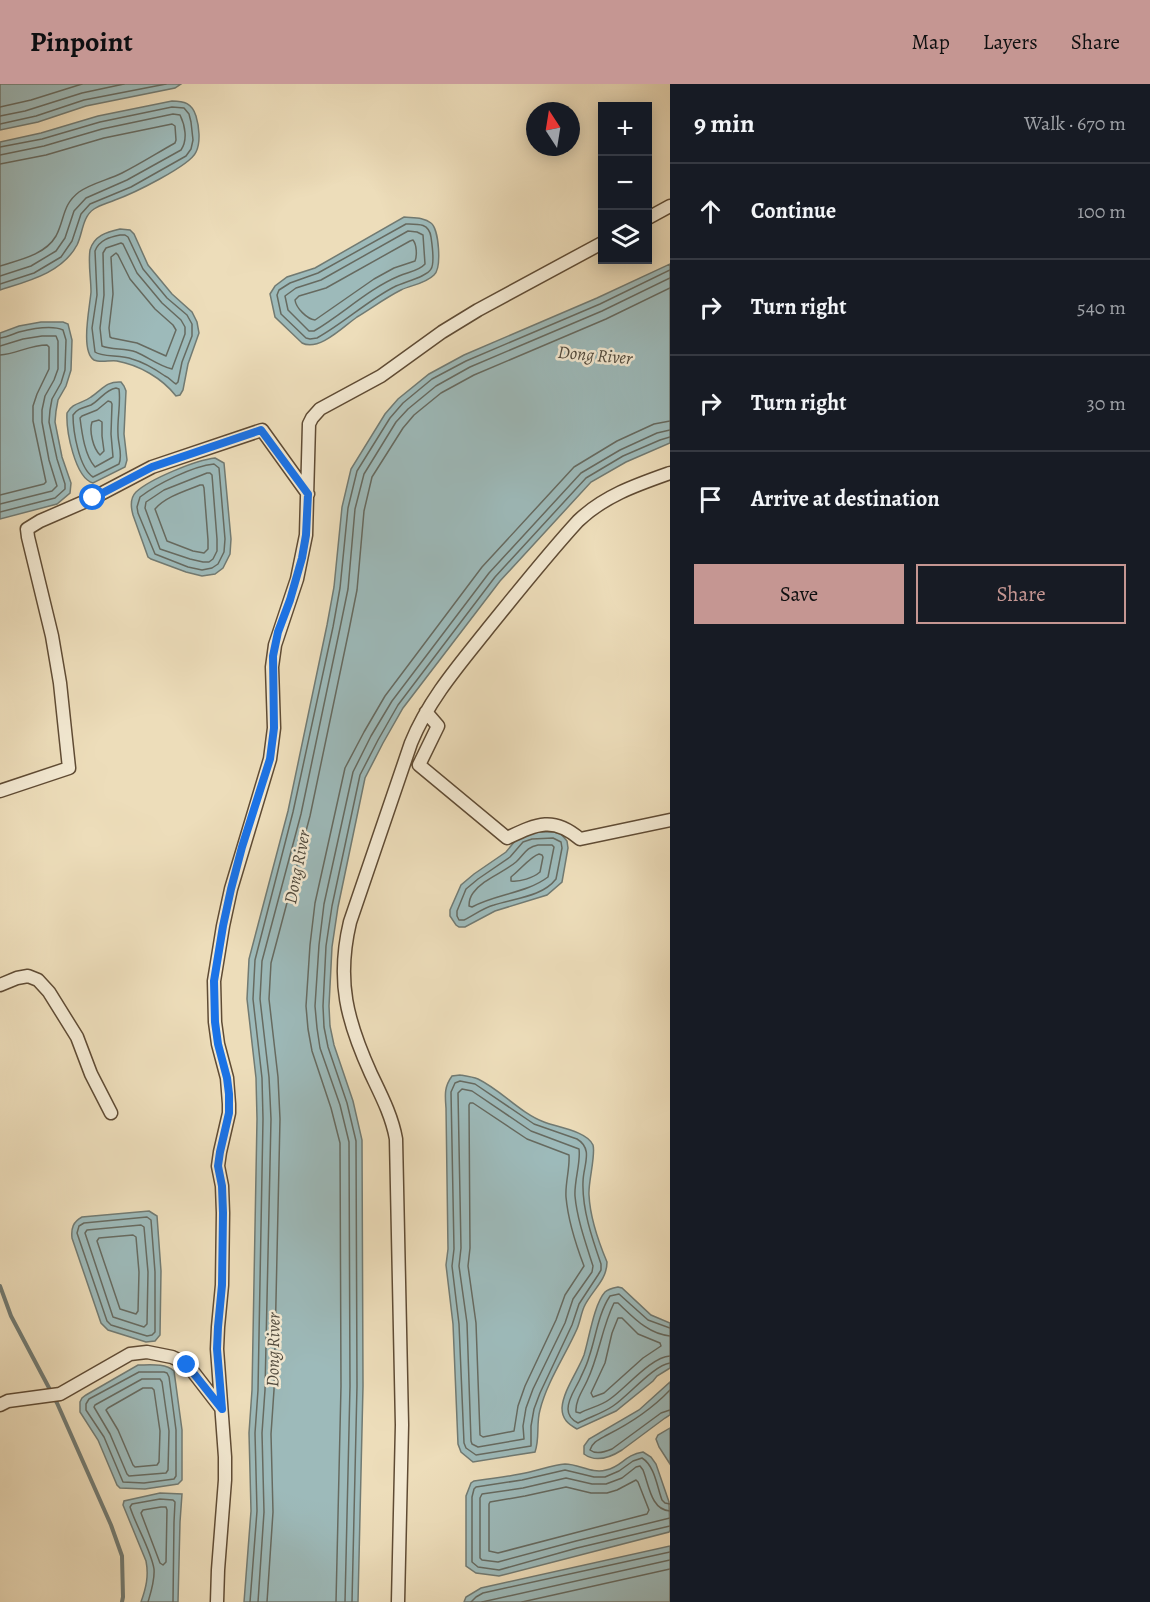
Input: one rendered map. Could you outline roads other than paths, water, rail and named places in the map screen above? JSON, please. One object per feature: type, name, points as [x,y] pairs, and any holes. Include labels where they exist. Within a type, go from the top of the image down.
[{"type":"street","points":[[652,216],[670,206]]},
{"type":"street","points":[[217,1602],[225,1480],[224,1433],[217,1349],[222,1285],[223,1213],[222,1186],[218,1166],[229,1113],[229,1094],[215,1022],[214,981],[223,926],[238,861],[270,759],[274,728],[273,656],[278,632],[302,558],[306,535],[309,424],[315,413],[381,376],[442,332],[478,310],[598,246]]},
{"type":"street","points":[[0,790],[69,768],[60,683],[52,636],[27,529],[152,467],[261,430],[308,494]]},
{"type":"street","points":[[398,1602],[402,1425],[396,1139],[387,1110],[352,1030],[346,1004],[343,964],[346,941],[354,909],[411,743],[436,697],[516,593],[588,511],[622,491],[670,473]]},
{"type":"street","points":[[426,712],[438,726],[419,765],[507,838],[523,830],[544,824],[562,826],[580,839],[670,820]]},
{"type":"street","points":[[0,985],[28,976],[38,981],[49,992],[77,1037],[91,1074],[111,1113]]},
{"type":"street","points":[[0,1405],[8,1401],[60,1394],[130,1354],[147,1352],[172,1357],[187,1365],[222,1409]]},
{"type":"water","points":[[0,84],[181,84],[175,88],[86,106],[38,122],[0,130]]},
{"type":"water","points":[[172,101],[187,104],[196,116],[199,144],[191,158],[160,179],[90,212],[77,245],[63,263],[43,275],[0,290],[0,142],[41,133],[98,116]]},
{"type":"water","points":[[404,217],[425,220],[434,227],[438,240],[439,257],[434,275],[389,296],[331,337],[316,344],[302,343],[275,317],[270,294],[275,286],[287,277],[315,268]]},
{"type":"water","points":[[120,229],[130,230],[134,234],[148,265],[172,294],[192,312],[197,322],[199,333],[180,395],[176,396],[157,378],[142,369],[117,361],[94,360],[87,348],[91,292],[90,250],[94,241],[101,235]]},
{"type":"water","name":"Dong River","points":[[670,264],[670,443],[626,462],[591,482],[500,581],[403,708],[365,778],[338,907],[332,947],[329,1006],[334,1045],[353,1101],[362,1140],[363,1386],[358,1602],[244,1602],[251,1511],[249,1433],[252,1390],[257,1119],[256,1078],[247,999],[249,959],[288,811],[327,625],[334,587],[342,507],[351,469],[385,414],[398,399],[429,374],[464,355]]},
{"type":"water","points":[[41,322],[68,324],[72,340],[71,370],[58,400],[55,422],[62,457],[71,483],[70,493],[57,504],[0,519],[0,333],[19,326]]},
{"type":"water","points":[[121,382],[126,391],[124,434],[127,460],[125,467],[93,483],[81,472],[73,453],[67,413],[72,407],[88,399],[108,384]]},
{"type":"water","points":[[215,458],[224,463],[231,539],[230,554],[223,568],[215,574],[202,576],[151,559],[148,557],[133,515],[134,494],[152,481],[174,471]]},
{"type":"water","points":[[537,832],[561,834],[567,841],[568,848],[562,882],[547,895],[495,911],[465,927],[456,925],[450,916],[450,910],[461,885],[506,852],[520,837]]},
{"type":"water","points":[[452,1076],[476,1078],[535,1118],[571,1130],[590,1140],[594,1149],[589,1190],[591,1212],[607,1262],[602,1280],[584,1307],[577,1329],[543,1400],[535,1452],[473,1462],[461,1452],[458,1444],[453,1324],[446,1265],[448,1249],[446,1091]]},
{"type":"water","points":[[149,1211],[157,1216],[161,1271],[160,1335],[155,1341],[146,1342],[108,1330],[101,1323],[72,1238],[72,1228],[82,1217]]},
{"type":"water","points":[[622,1288],[651,1315],[670,1323],[670,1368],[657,1376],[616,1411],[577,1429],[564,1418],[563,1401],[584,1355],[601,1297],[608,1290]]},
{"type":"water","points":[[138,1365],[162,1366],[174,1371],[182,1430],[182,1480],[178,1484],[145,1489],[120,1488],[98,1440],[80,1412],[82,1398]]},
{"type":"water","points":[[670,1382],[670,1415],[613,1455],[598,1459],[584,1454],[584,1446],[589,1439],[639,1410]]},
{"type":"water","points":[[670,1428],[670,1464],[656,1439],[658,1435]]},
{"type":"water","points":[[643,1452],[656,1464],[669,1502],[669,1532],[499,1576],[476,1573],[466,1566],[466,1496],[474,1481],[565,1464],[601,1471]]},
{"type":"water","points":[[160,1493],[182,1494],[178,1602],[141,1602],[146,1582],[146,1561],[123,1505],[124,1501]]},
{"type":"water","points":[[670,1546],[670,1602],[464,1602],[466,1597],[481,1588]]},
{"type":"waterway","points":[[0,1286],[11,1316],[57,1403],[111,1525],[122,1556],[122,1602]]}]
